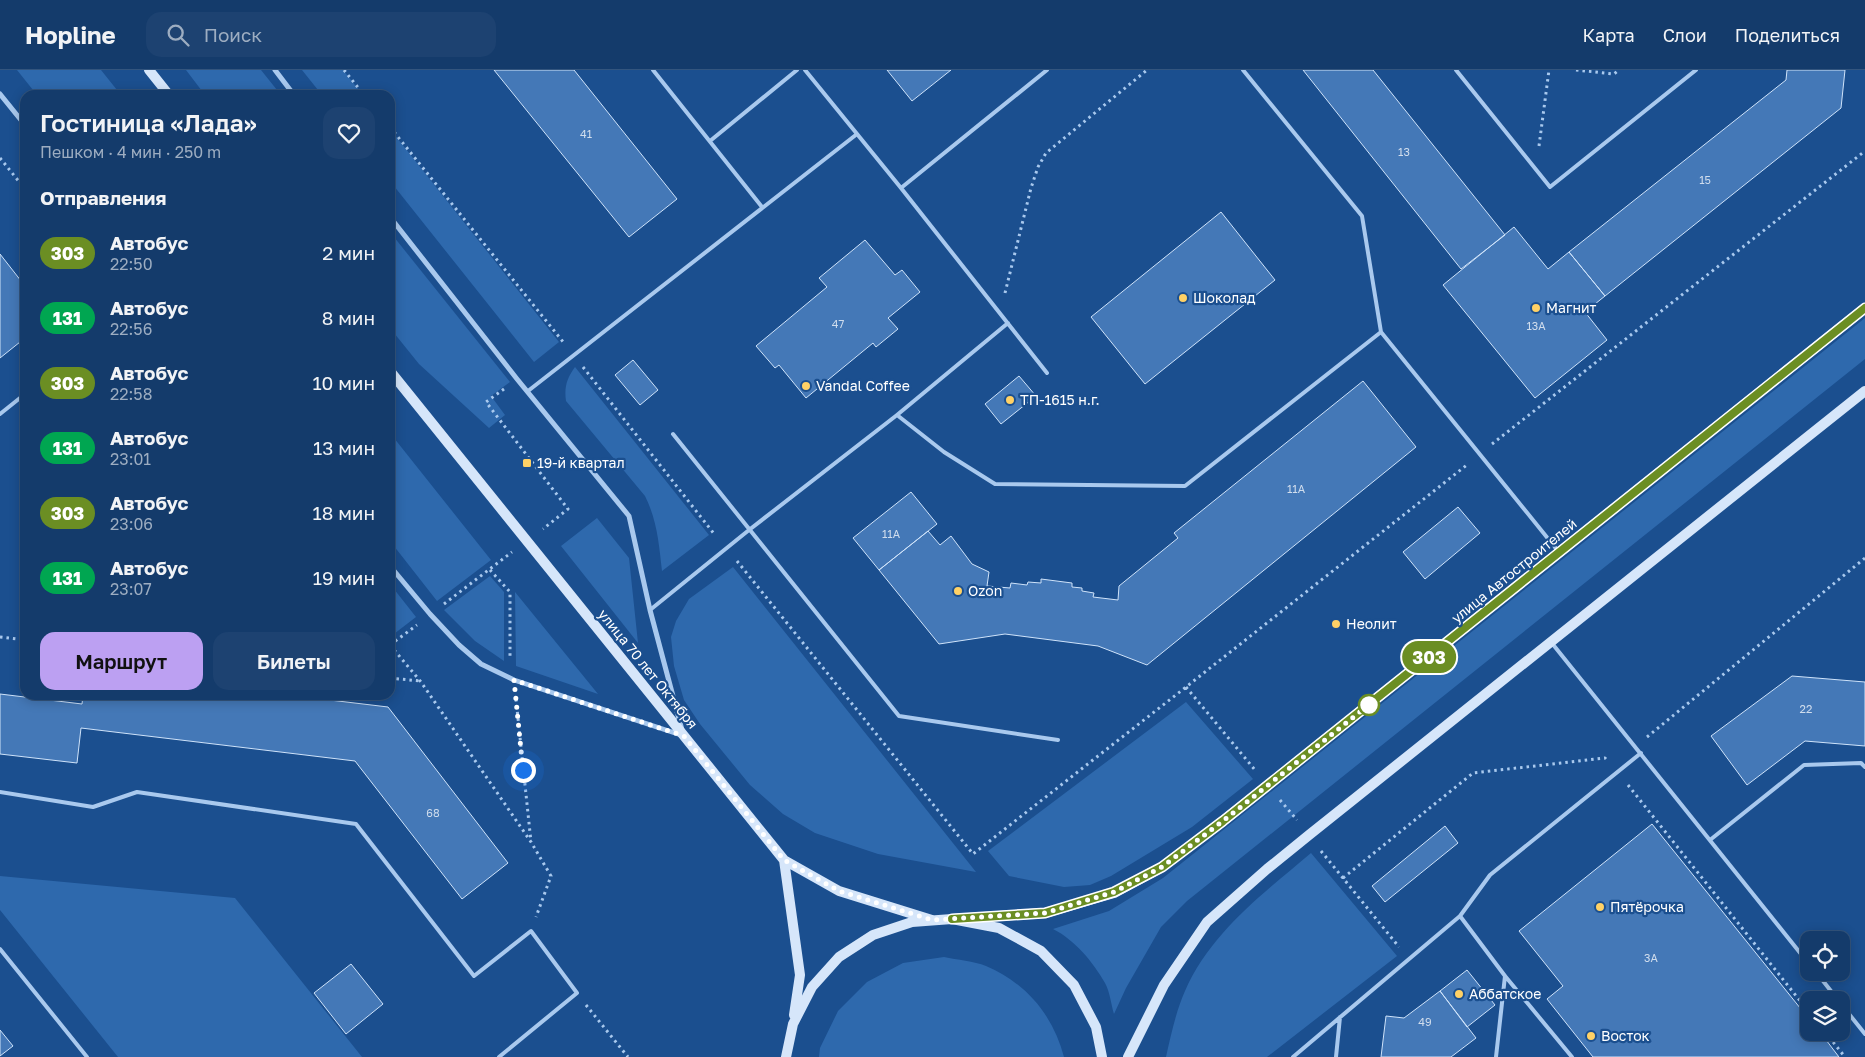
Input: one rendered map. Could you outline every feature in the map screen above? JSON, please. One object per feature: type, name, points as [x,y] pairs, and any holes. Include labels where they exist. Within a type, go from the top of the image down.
[{"type":"main road","points":[[149,70],[165,90]]},
{"type":"main road","name":"улица Автостроителей","points":[[952,919],[1045,913],[1114,892],[1162,867],[1223,821],[1865,308]]},
{"type":"main road","name":"улица 70 лет Октября","points":[[395,377],[784,860],[839,891],[932,920]]},
{"type":"main road","points":[[1128,1057],[1164,985],[1207,922],[1267,869],[1865,391]]},
{"type":"main road","points":[[784,860],[800,975],[786,1057]]},
{"type":"main road","points":[[793,1024],[812,987],[839,957],[873,935],[912,922],[952,919],[999,928],[1040,951],[1074,985],[1096,1027],[1102,1057]]},
{"type":"street","points":[[275,70],[290,90]]},
{"type":"street","points":[[0,94],[20,119]]},
{"type":"street","points":[[395,223],[629,516],[650,610],[684,736]]},
{"type":"street","points":[[395,572],[430,614],[459,645],[481,664],[514,680],[684,736]]},
{"type":"lane","points":[[653,70],[762,207]]},
{"type":"lane","points":[[710,141],[797,70]]},
{"type":"lane","points":[[805,70],[1047,373]]},
{"type":"lane","points":[[901,188],[1047,70]]},
{"type":"lane","points":[[1243,70],[1362,216],[1381,332],[1560,553]]},
{"type":"lane","points":[[1456,70],[1550,187],[1696,70]]},
{"type":"lane","points":[[528,391],[857,134]]},
{"type":"lane","points":[[650,610],[897,415],[1008,323]]},
{"type":"lane","points":[[897,415],[944,452],[995,484],[1185,486],[1381,332]]},
{"type":"lane","points":[[0,414],[20,398]]},
{"type":"lane","points":[[673,434],[899,716],[1058,740]]},
{"type":"lane","points":[[1552,642],[1800,953]]},
{"type":"lane","points":[[1292,1057],[1460,916],[1490,875],[1641,754]]},
{"type":"lane","points":[[1710,840],[1804,765],[1861,763],[1865,767]]},
{"type":"lane","points":[[0,792],[93,808],[137,792],[356,824],[474,976],[531,931],[577,993],[499,1057]]},
{"type":"lane","points":[[1460,916],[1505,976],[1572,1057]]},
{"type":"lane","points":[[0,949],[87,1057]]},
{"type":"lane","points":[[1496,1057],[1505,976]]},
{"type":"lane","points":[[1823,981],[1831,991]]},
{"type":"lane","points":[[1850,1015],[1865,1034]]},
{"type":"lane","points":[[1336,1057],[1340,1017]]},
{"type":"path","points":[[344,70],[360,90]]},
{"type":"path","points":[[1000,314],[1038,167],[1046,154],[1147,70]]},
{"type":"path","points":[[1536,169],[1549,70]]},
{"type":"path","points":[[1576,70],[1614,74],[1619,70]]},
{"type":"path","points":[[0,158],[20,183]]},
{"type":"path","points":[[556,349],[564,343]]},
{"type":"path","points":[[495,565],[568,509],[486,402],[518,378]]},
{"type":"path","points":[[1636,746],[1865,558]]},
{"type":"path","points":[[490,570],[510,592],[510,663],[514,680],[531,842]]},
{"type":"path","points":[[0,637],[20,639]]},
{"type":"path","points":[[395,651],[421,682],[531,842],[551,876],[531,931]]},
{"type":"path","points":[[395,679],[421,682]]},
{"type":"path","points":[[1343,878],[1474,774],[1605,758],[1800,1001]]},
{"type":"path","points":[[577,993],[628,1057]]},
{"type":"path","points":[[1832,1041],[1844,1057]]},
{"type":"shaded area","points":[[17,70],[101,70],[117,90],[33,90]]},
{"type":"shaded area","points":[[186,70],[261,70],[277,90],[201,90]]},
{"type":"shaded area","points":[[302,70],[343,70],[359,90],[318,90]]},
{"type":"shaded area","points":[[395,135],[559,342],[534,362],[395,187]]},
{"type":"shaded area","points":[[395,238],[510,382],[491,396],[505,415],[489,428],[419,364],[395,334]]},
{"type":"shaded area","points":[[1865,318],[1865,359],[1187,901],[1161,927],[1126,988],[1114,1014],[1107,987],[1095,967],[1076,945],[1053,929],[1109,911],[1163,878]]},
{"type":"shaded area","points":[[575,367],[709,535],[662,571],[655,523],[645,496],[566,401],[565,391],[567,383]]},
{"type":"shaded area","points":[[395,439],[491,560],[437,601],[395,547]]},
{"type":"shaded area","points":[[597,518],[629,558],[638,643],[561,546]]},
{"type":"shaded area","points":[[733,567],[976,872],[878,854],[815,833],[783,814],[750,785],[700,724],[684,700],[674,666],[671,637],[676,621],[689,599]]},
{"type":"shaded area","points":[[490,576],[504,592],[504,661],[475,641],[444,610]]},
{"type":"shaded area","points":[[395,590],[416,617],[395,633]]},
{"type":"shaded area","points":[[515,592],[598,694],[516,666]]},
{"type":"shaded area","points":[[1186,702],[1253,779],[1192,827],[1111,876],[1090,885],[1064,887],[1009,876],[988,851]]},
{"type":"shaded area","points":[[1311,853],[1397,956],[1267,1057],[1166,1057],[1174,1023],[1185,991],[1209,950],[1240,915]]},
{"type":"shaded area","points":[[0,876],[235,898],[362,1057],[118,1057],[0,910]]},
{"type":"shaded area","points":[[944,957],[986,966],[1014,981],[1036,1002],[1045,1014],[1053,1027],[1064,1057],[819,1057],[820,1048],[838,1011],[867,982],[903,963]]},
{"type":"building","points":[[494,70],[574,70],[677,199],[629,237]]},
{"type":"building","points":[[887,70],[951,70],[912,101]]},
{"type":"building","points":[[1303,70],[1373,70],[1505,235],[1461,269]]},
{"type":"building","points":[[1787,70],[1845,70],[1841,108],[1605,296],[1569,252],[1786,80]]},
{"type":"building","name":"Шоколад","points":[[1221,212],[1275,280],[1145,384],[1091,317]]},
{"type":"building","points":[[1514,227],[1548,269],[1569,252],[1605,296],[1585,312],[1607,340],[1535,398],[1443,285]]},
{"type":"building","points":[[865,240],[895,275],[902,270],[920,292],[888,318],[898,329],[876,347],[873,343],[806,398],[779,365],[775,368],[756,346],[827,287],[819,278]]},
{"type":"building","points":[[0,254],[20,280],[20,342],[0,358]]},
{"type":"building","points":[[633,360],[658,390],[640,405],[615,375]]},
{"type":"building","name":"ТП-1615 н.г.","points":[[1019,376],[1036,396],[1001,424],[985,404]]},
{"type":"building","points":[[1363,381],[1416,447],[1147,665],[1098,646],[1005,634],[939,644],[879,570],[928,531],[940,545],[951,536],[972,564],[989,572],[987,586],[1010,588],[1011,583],[1027,585],[1028,582],[1041,583],[1041,579],[1072,583],[1072,587],[1082,588],[1082,591],[1094,593],[1093,597],[1118,600],[1119,586],[1178,538],[1174,533]]},
{"type":"building","points":[[911,492],[937,524],[879,570],[853,538]]},
{"type":"building","points":[[1458,507],[1480,533],[1425,579],[1403,552]]},
{"type":"building","points":[[1792,676],[1865,682],[1865,746],[1805,741],[1747,785],[1711,736]]},
{"type":"building","points":[[0,694],[20,696],[20,700],[49,700],[82,704],[82,700],[330,700],[388,707],[508,863],[462,899],[355,761],[81,728],[77,763],[0,754]]},
{"type":"building","points":[[1652,824],[1800,1008],[1800,1041],[1827,1041],[1839,1057],[1593,1057],[1547,999],[1563,986],[1519,931]]},
{"type":"building","points":[[1445,826],[1458,843],[1385,902],[1372,886]]},
{"type":"building","points":[[351,964],[383,1004],[346,1034],[314,993]]},
{"type":"building","points":[[1467,970],[1495,1005],[1467,1027],[1440,991]]},
{"type":"building","points":[[1440,991],[1476,1038],[1451,1057],[1381,1057],[1386,1016],[1404,1018]]},
{"type":"building","points":[[0,1030],[13,1046],[0,1056]]},
{"type":"bus line","name":"303","points":[[952,919],[1045,913],[1114,892],[1162,867],[1223,821],[1865,308]]},
{"type":"place","name":"Шоколад","points":[[1183,298]]},
{"type":"place","name":"Магнит","points":[[1536,308]]},
{"type":"place","name":"Vandal Coffee","points":[[806,386]]},
{"type":"place","name":"ТП-1615 н.г.","points":[[1010,400]]},
{"type":"place","name":"19-й квартал","points":[[527,463]]},
{"type":"place","name":"Ozon","points":[[958,591]]},
{"type":"place","name":"Неолит","points":[[1336,624]]},
{"type":"place","name":"Пятёрочка","points":[[1600,907]]},
{"type":"place","name":"Аббатское","points":[[1459,994]]},
{"type":"place","name":"Восток","points":[[1591,1036]]},
{"type":"route","points":[[523,770],[514,680],[684,736],[784,860],[839,891],[932,920],[1045,913],[1114,892],[1162,867],[1375,700],[1369,705]]}]
